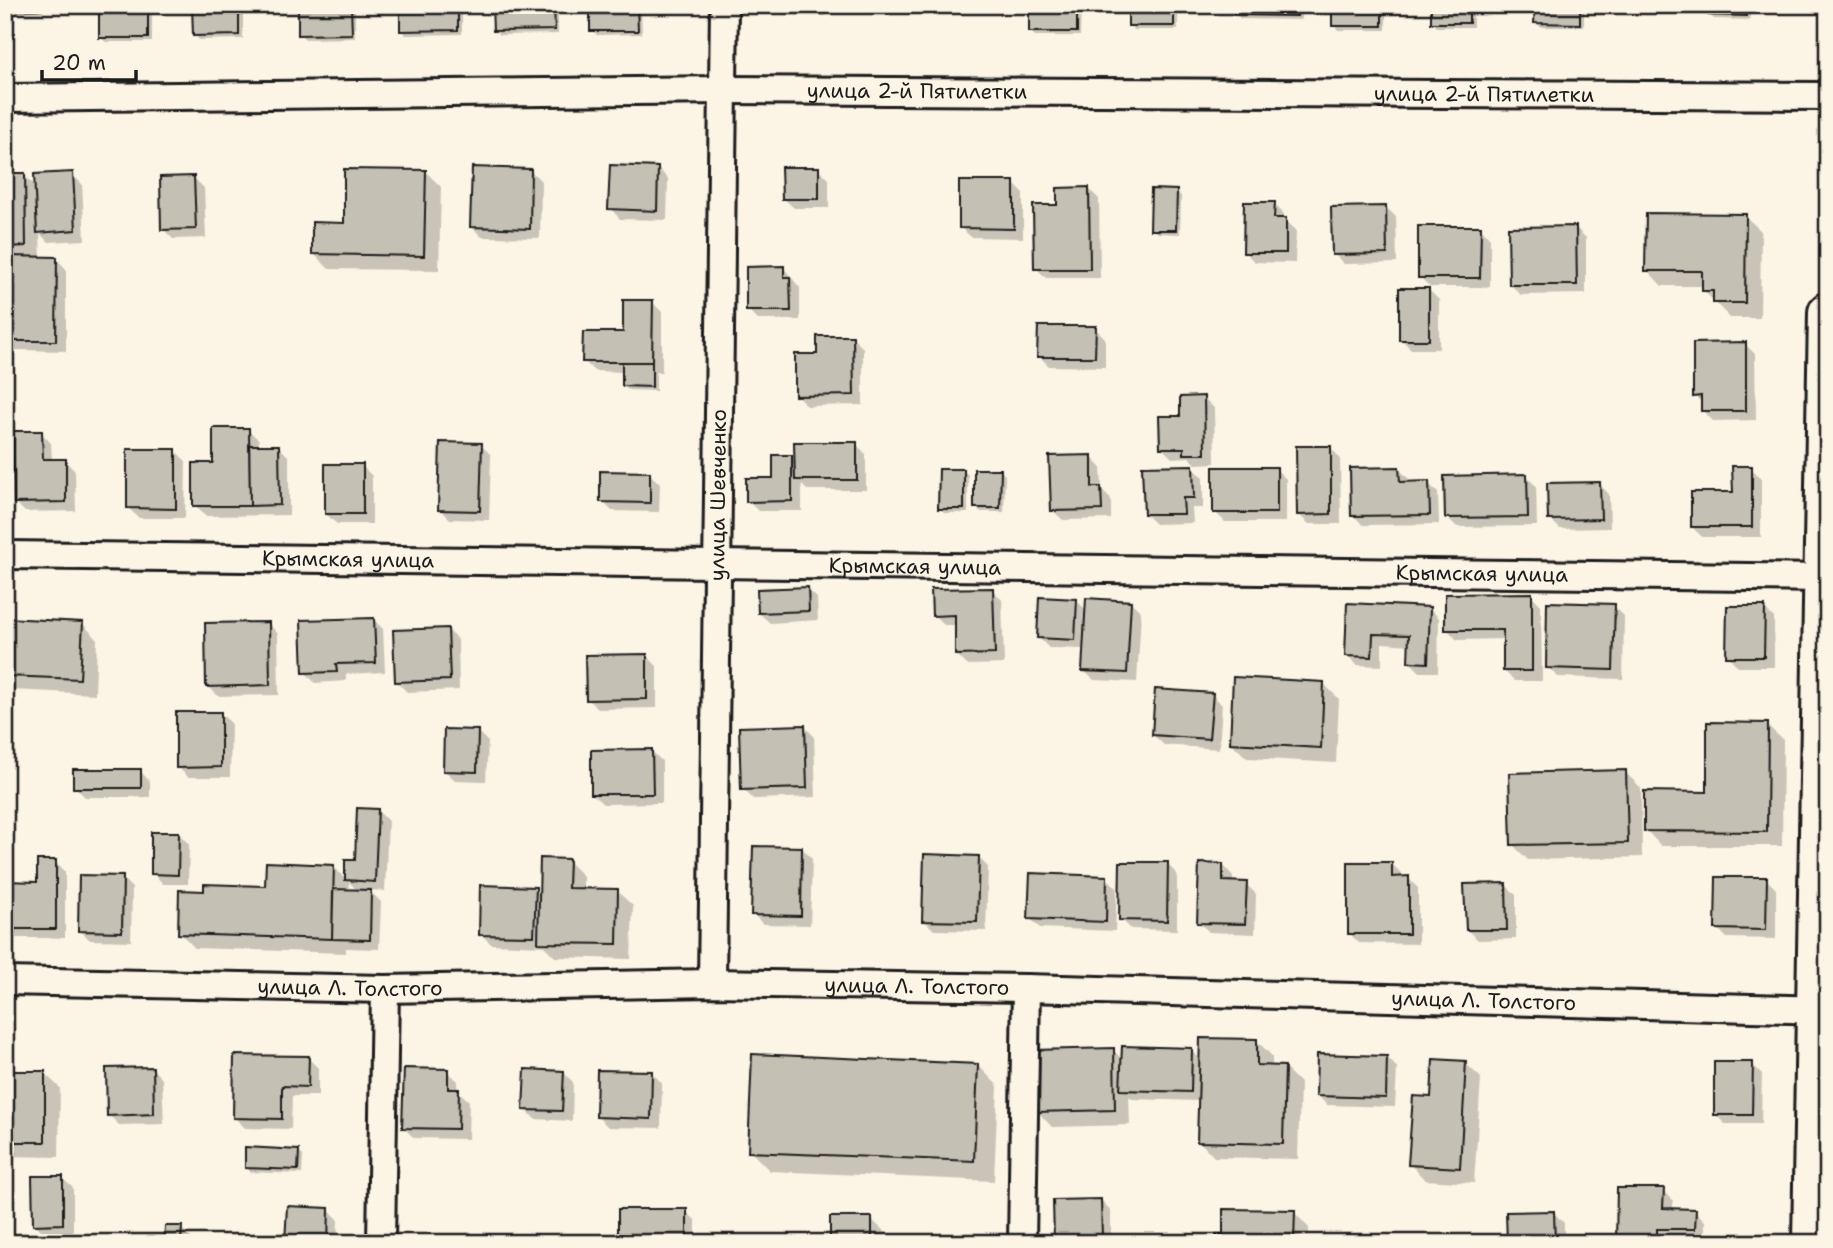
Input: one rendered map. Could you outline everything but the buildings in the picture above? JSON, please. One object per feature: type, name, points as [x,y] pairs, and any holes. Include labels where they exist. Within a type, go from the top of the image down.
[{"type":"main road","points":[[1812,1243],[1821,1010],[1823,578],[1828,312]]},
{"type":"street","name":"улица Шевченко","points":[[712,983],[724,5]]},
{"type":"street","name":"улица 2-й Пятилетки","points":[[5,98],[723,90],[1828,96]]},
{"type":"street","name":"Крымская улица","points":[[5,555],[1823,578]]},
{"type":"street","name":"улица Л. Толстого","points":[[5,981],[385,989],[712,983],[1026,988],[1821,1010]]},
{"type":"street","points":[[1022,1243],[1026,988]]},
{"type":"street","points":[[380,1243],[385,989]]}]
